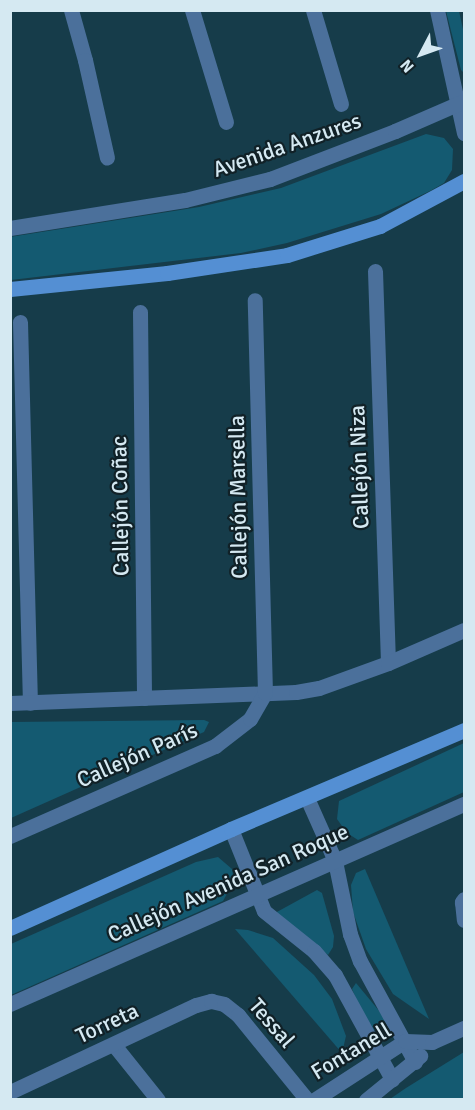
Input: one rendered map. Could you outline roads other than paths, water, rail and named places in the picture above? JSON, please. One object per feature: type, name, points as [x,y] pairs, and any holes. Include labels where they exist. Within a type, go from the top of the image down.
[{"type":"street","points":[[71,10],[107,158]]},
{"type":"street","points":[[192,10],[226,122]]},
{"type":"street","points":[[313,10],[341,104]]},
{"type":"street","points":[[437,10],[461,102],[465,132]]},
{"type":"street","name":"Avenida Anzures","points":[[10,228],[185,201],[270,179],[461,102]]},
{"type":"street","points":[[10,289],[167,273],[287,255],[380,226],[465,181]]},
{"type":"street","name":"Callejón Niza","points":[[375,271],[388,663]]},
{"type":"street","name":"Callejón Marsella","points":[[255,300],[265,693]]},
{"type":"street","name":"Callejón Coñac","points":[[140,312],[144,698]]},
{"type":"street","points":[[20,322],[30,703]]},
{"type":"street","name":"Callejón París","points":[[10,703],[265,693],[319,687],[388,663],[465,630]]},
{"type":"street","name":"Callejón París","points":[[10,836],[215,746],[250,719],[265,693]]},
{"type":"street","name":"Callejón Avenida San Roque","points":[[10,928],[231,829],[465,730]]},
{"type":"street","points":[[307,798],[335,861],[350,934],[360,961],[415,1062]]},
{"type":"street","name":"Callejón Avenida San Roque","points":[[10,1004],[465,804]]},
{"type":"street","points":[[231,829],[264,910],[314,951],[336,975],[392,1080]]},
{"type":"street","points":[[465,899],[462,902],[465,920]]},
{"type":"street","points":[[336,975],[360,961]]},
{"type":"street","name":"Torreta","points":[[10,1092],[196,1005],[211,1001],[224,1004]]},
{"type":"street","name":"Tessal","points":[[224,1004],[238,1015],[307,1100]]},
{"type":"street","points":[[432,1042],[465,1028]]},
{"type":"street","name":"Fontanell","points":[[314,1100],[405,1041],[432,1042]]},
{"type":"street","name":"Fontanell","points":[[366,1100],[415,1062],[432,1042]]},
{"type":"street","points":[[114,1045],[158,1100]]}]
